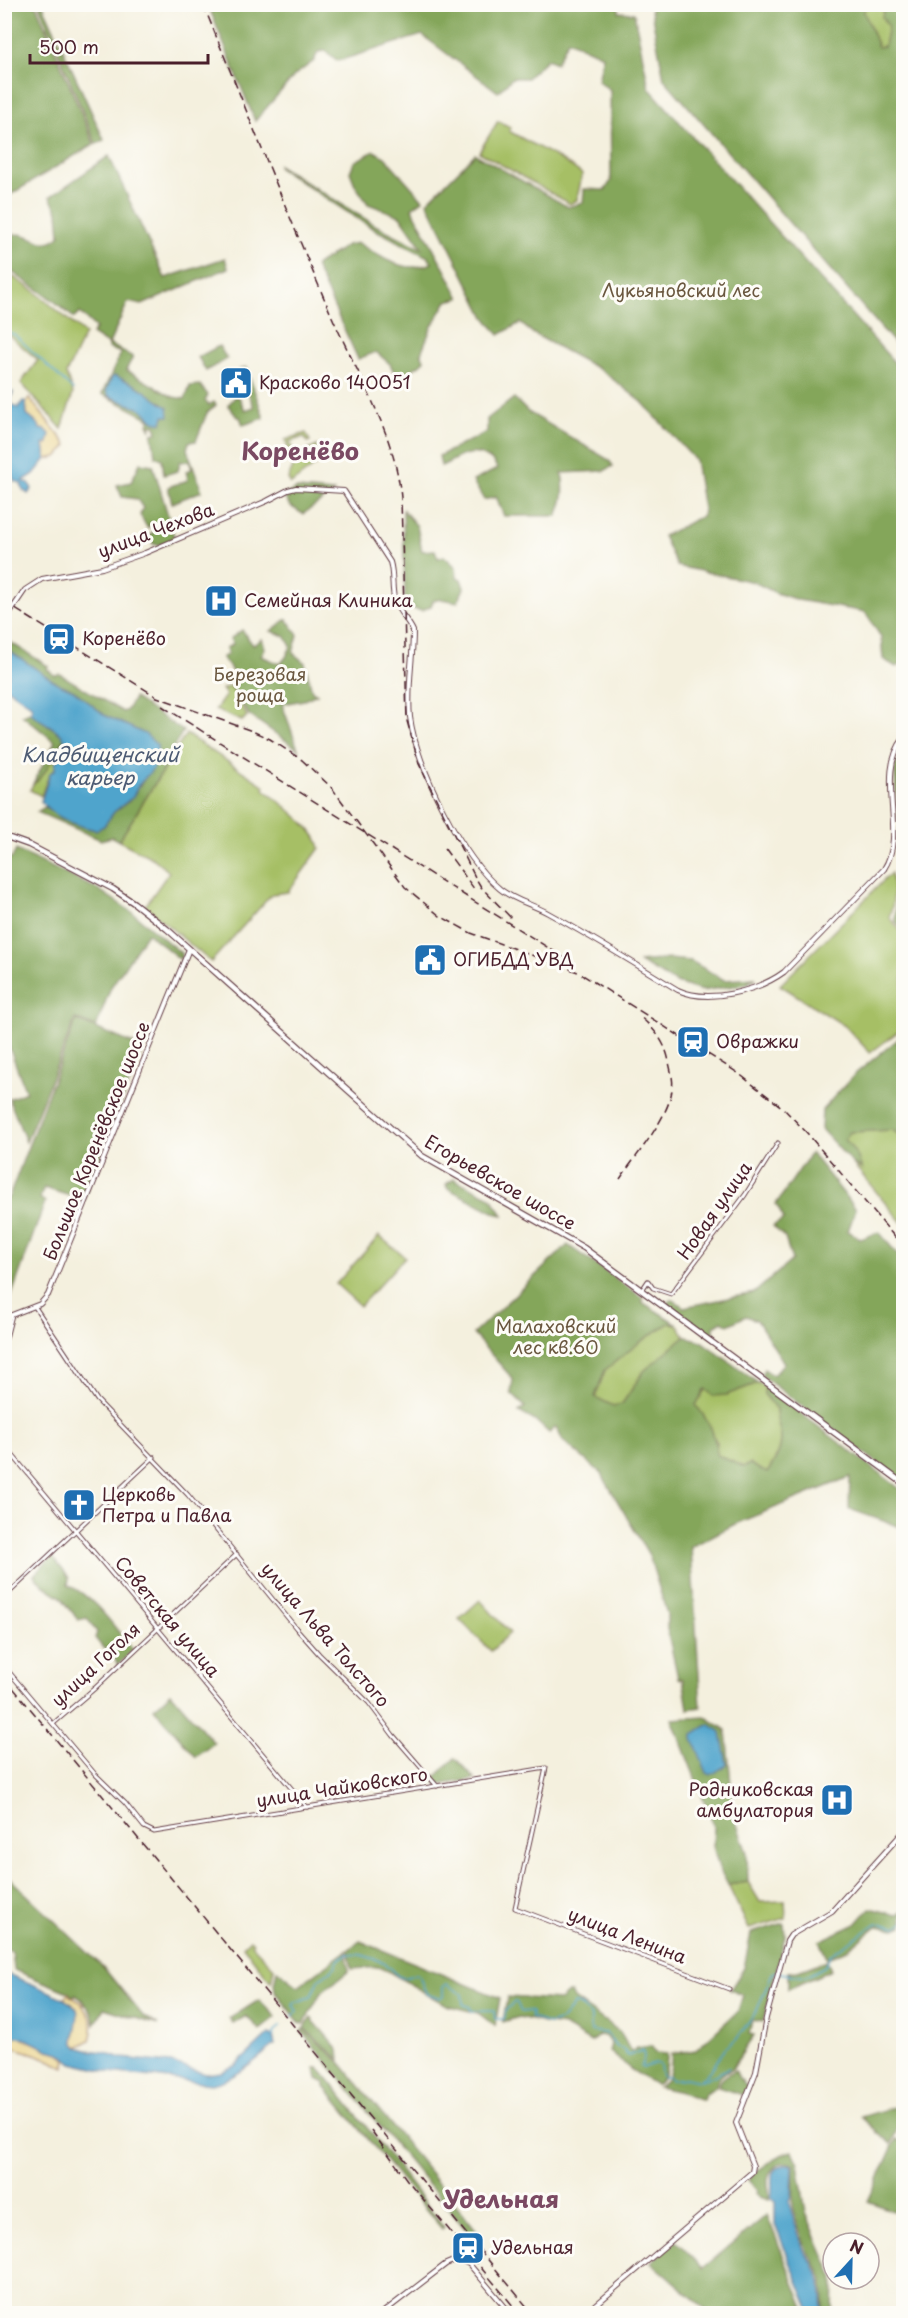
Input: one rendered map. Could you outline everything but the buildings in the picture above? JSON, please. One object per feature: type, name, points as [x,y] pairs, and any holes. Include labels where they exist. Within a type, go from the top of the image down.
[{"type":"main road","name":"улица Чехова","points":[[4,621],[25,590],[42,579],[102,568],[145,553],[296,488],[344,491],[390,562],[393,572],[394,599],[413,631],[408,686],[414,737],[426,774],[471,858],[481,872],[512,898],[545,912],[689,995],[715,995],[754,988],[774,979],[784,972],[884,869],[894,852],[892,770],[897,747],[903,738]]},
{"type":"main road","name":"Егорьевское шоссе","points":[[4,836],[29,845],[113,889],[144,910],[422,1156],[570,1239],[903,1484]]},
{"type":"main road","name":"Большое Коренёвское шоссе","points":[[36,1307],[47,1298],[54,1282],[189,950]]},
{"type":"main road","points":[[4,1318],[36,1307]]},
{"type":"main road","points":[[585,2313],[749,2175],[753,2166],[736,2123],[756,2072],[766,2018],[791,1935],[832,1911],[903,1831]]},
{"type":"main road","points":[[381,2313],[449,2262],[463,2260],[511,2313]]},
{"type":"street","name":"Новая улица","points":[[642,1290],[648,1281],[653,1288],[671,1294],[745,1195],[778,1143]]},
{"type":"street","name":"улица Льва Толстого","points":[[36,1307],[97,1400],[154,1457],[319,1654],[369,1703],[437,1786]]},
{"type":"street","points":[[4,1346],[12,1315]]},
{"type":"street","name":"Советская улица","points":[[4,1445],[307,1807]]},
{"type":"street","points":[[10,1592],[154,1457]]},
{"type":"street","name":"улица Гоголя","points":[[54,1723],[95,1688],[237,1554]]},
{"type":"street","points":[[4,1666],[54,1723]]},
{"type":"street","name":"улица Чайковского","points":[[54,1723],[95,1774],[151,1832],[546,1768],[515,1908]]},
{"type":"street","name":"улица Ленина","points":[[515,1908],[729,1989]]},
{"type":"green space","points":[[5,4],[36,5],[94,144],[5,198]]},
{"type":"green space","name":"Лукьяновский лес","points":[[619,4],[619,12],[634,13],[649,88],[903,372],[903,664],[896,667],[883,659],[881,637],[865,612],[798,600],[776,593],[754,582],[677,566],[663,536],[702,516],[703,509],[695,460],[642,402],[602,371],[534,334],[520,323],[499,335],[485,317],[427,202],[475,154],[568,207],[583,203],[584,189],[605,190],[611,181],[610,90],[598,81],[603,56],[568,40],[556,63],[547,59],[527,78],[512,78],[498,92],[422,35],[338,61],[325,51],[318,52],[314,61],[295,75],[255,121],[208,5]]},
{"type":"green space","points":[[39,5],[43,5],[104,140],[96,144]]},
{"type":"green space","points":[[650,5],[865,5],[864,12],[878,47],[884,46],[888,26],[882,17],[885,5],[903,5],[903,353],[664,79]]},
{"type":"green space","points":[[865,5],[885,5],[882,17],[888,26],[884,46],[878,47],[864,12]]},
{"type":"green space","points":[[498,121],[510,127],[509,131],[582,174],[577,200],[570,204],[479,152]]},
{"type":"green space","points":[[374,151],[385,157],[423,200],[412,208],[460,298],[447,301],[432,326],[421,353],[424,360],[421,364],[397,379],[390,364],[376,352],[358,359],[315,266],[347,245],[358,243],[384,259],[402,266],[422,266],[432,263],[428,257],[372,228],[279,168],[278,165],[375,225],[423,249],[400,216],[368,204],[355,185],[350,172],[354,162]]},
{"type":"green space","points":[[109,156],[165,278],[225,258],[228,268],[142,305],[128,302],[109,344],[133,357],[126,370],[173,397],[185,399],[190,386],[200,385],[208,395],[205,401],[209,405],[214,402],[216,405],[207,413],[196,441],[189,442],[187,449],[202,491],[172,503],[168,487],[188,480],[186,471],[192,469],[189,461],[180,462],[178,471],[164,475],[162,459],[155,456],[152,434],[157,433],[155,425],[150,425],[151,430],[148,424],[150,419],[102,394],[121,353],[108,348],[109,345],[92,334],[96,328],[80,313],[74,318],[5,267],[4,236],[22,234],[46,242],[60,235],[58,212],[50,197]],"holes":[[[115,376],[137,386],[157,401],[162,402],[168,416],[164,416],[162,422],[154,421],[143,410],[109,396]]]},
{"type":"green space","points":[[4,271],[32,289],[85,334],[66,374],[73,393],[62,429],[21,383],[38,360],[5,332]]},
{"type":"green space","points":[[219,346],[227,359],[206,371],[198,357]]},
{"type":"green space","points":[[246,367],[264,418],[243,425],[240,417],[237,417],[228,405],[235,397],[239,397],[245,410],[254,407],[239,370]]},
{"type":"green space","points":[[514,398],[528,412],[609,460],[613,466],[604,471],[562,473],[563,495],[557,516],[504,516],[496,497],[484,500],[473,481],[497,469],[493,462],[485,457],[468,454],[441,466],[439,456],[487,432],[487,419]]},
{"type":"green space","points":[[306,433],[310,441],[307,442],[304,437],[289,442],[302,465],[308,459],[306,451],[317,446],[321,461],[291,484],[288,479],[294,465],[285,440]]},
{"type":"green space","points":[[140,463],[153,465],[174,536],[170,542],[153,544],[149,536],[154,531],[154,523],[151,523],[148,529],[140,515],[143,508],[137,499],[122,497],[117,485],[131,482]]},
{"type":"green space","points":[[297,489],[334,492],[303,514],[290,506],[283,495]]},
{"type":"green space","points":[[403,510],[417,526],[422,551],[435,550],[438,558],[444,556],[456,567],[457,577],[461,579],[464,588],[458,602],[441,599],[433,601],[431,606],[422,611],[414,609],[405,599]]},
{"type":"green space","name":"Березовая роща","points":[[287,619],[298,635],[293,653],[305,663],[312,691],[317,694],[304,700],[282,704],[298,749],[249,715],[232,688],[233,675],[222,658],[228,654],[226,648],[233,644],[230,639],[242,630],[253,645],[262,639],[265,648],[261,656],[280,664],[291,646],[285,636],[271,631]]},
{"type":"green space","points":[[5,639],[48,666],[47,669],[54,675],[60,674],[123,712],[127,710],[134,698],[183,731],[171,752],[170,759],[119,841],[112,837],[101,840],[37,812],[45,807],[82,826],[96,830],[104,826],[114,812],[129,801],[143,781],[145,734],[106,716],[73,690],[57,683],[8,650],[5,654]]},
{"type":"green space","points":[[230,686],[247,716],[242,721],[215,710],[226,695],[222,689]]},
{"type":"green space","points":[[30,712],[65,737],[46,770],[33,784],[55,742],[22,715]]},
{"type":"green space","points":[[186,734],[265,786],[264,789],[305,824],[320,848],[288,892],[272,894],[211,962],[145,906],[169,872],[154,859],[119,841]]},
{"type":"green space","points":[[65,737],[55,770],[47,780],[41,796],[30,790],[55,742]]},
{"type":"green space","points":[[900,759],[904,766],[903,929],[895,921],[902,823],[898,819],[895,770],[896,763]]},
{"type":"green space","points":[[16,850],[99,890],[132,912],[182,954],[180,959],[147,933],[111,987],[96,1027],[75,1019],[26,1142],[9,1099],[26,1092],[5,1036],[5,856],[12,858]]},
{"type":"green space","points":[[891,873],[893,895],[889,917],[903,934],[903,1028],[870,1053],[845,1026],[780,985]]},
{"type":"green space","points":[[669,959],[691,961],[724,980],[756,978],[746,984],[702,991],[676,983],[639,962]]},
{"type":"green space","points":[[76,1020],[143,1048],[83,1200],[44,1188],[40,1198],[45,1202],[11,1297],[5,1286],[5,1199],[9,1197]]},
{"type":"green space","points":[[903,1035],[903,1137],[892,1130],[850,1132],[845,1139],[857,1155],[862,1169],[853,1164],[821,1129],[822,1110],[855,1074]]},
{"type":"green space","points":[[892,1130],[903,1137],[903,1224],[853,1164],[862,1169],[845,1139],[850,1132]]},
{"type":"green space","points":[[811,1153],[856,1209],[848,1231],[861,1239],[879,1232],[903,1261],[903,1482],[761,1375],[764,1369],[773,1375],[784,1363],[757,1320],[746,1316],[728,1325],[722,1321],[714,1326],[714,1333],[717,1335],[714,1339],[667,1304],[672,1299],[684,1307],[754,1293],[792,1260],[785,1238],[773,1226],[784,1219],[776,1204]]},
{"type":"green space","points":[[454,1179],[491,1197],[503,1215],[447,1188],[446,1184]]},
{"type":"green space","points":[[379,1236],[405,1257],[360,1306],[336,1284]]},
{"type":"green space","name":"Малаховский лес кв.60","points":[[568,1245],[643,1298],[642,1302],[677,1324],[669,1323],[640,1342],[605,1370],[595,1397],[613,1406],[622,1404],[644,1371],[685,1336],[701,1341],[758,1383],[726,1395],[714,1396],[705,1389],[696,1405],[711,1428],[717,1455],[744,1467],[750,1464],[767,1473],[779,1452],[781,1437],[776,1409],[764,1394],[765,1386],[903,1491],[903,1528],[849,1509],[850,1477],[735,1524],[691,1547],[701,1707],[688,1709],[683,1679],[678,1678],[667,1629],[667,1614],[649,1555],[601,1473],[563,1441],[556,1427],[549,1433],[537,1422],[519,1412],[525,1407],[511,1393],[513,1379],[473,1334]]},
{"type":"green space","points":[[669,1323],[677,1324],[685,1336],[644,1371],[622,1404],[613,1406],[595,1397],[605,1370],[640,1342]]},
{"type":"green space","points":[[758,1383],[765,1386],[764,1394],[776,1409],[781,1433],[779,1452],[767,1474],[750,1464],[744,1467],[717,1455],[716,1441],[696,1405],[705,1389],[726,1395]]},
{"type":"green space","points":[[52,1556],[69,1578],[68,1585],[96,1605],[133,1650],[118,1665],[109,1649],[104,1649],[95,1638],[97,1632],[87,1618],[78,1620],[61,1597],[44,1586],[34,1575]]},
{"type":"green space","points":[[480,1600],[510,1633],[491,1651],[459,1619]]},
{"type":"green space","points":[[171,1693],[214,1743],[196,1757],[154,1708]]},
{"type":"green space","points":[[706,1717],[726,1730],[734,1816],[747,1853],[748,1882],[728,1885],[719,1868],[713,1846],[714,1826],[672,1719]]},
{"type":"green space","points":[[455,1758],[475,1779],[438,1785],[433,1779]]},
{"type":"green space","points":[[4,1873],[103,1967],[143,2016],[158,2025],[104,2008],[95,2024],[88,2007],[79,1997],[75,1995],[74,1998],[68,1992],[14,1970],[12,1952],[5,1949]]},
{"type":"green space","points":[[748,1882],[760,1902],[785,1901],[786,1918],[749,1929],[728,1885]]},
{"type":"green space","points":[[870,1908],[897,1915],[903,1910],[903,1926],[895,1929],[877,1926],[847,1950],[827,1958],[819,1941],[856,1924]]},
{"type":"green space","points":[[784,1923],[785,1936],[763,2022],[752,2020],[749,2034],[754,2035],[732,2069],[721,2075],[716,2087],[705,2093],[703,2100],[658,2087],[665,2081],[669,2072],[671,2054],[696,2050],[738,2011],[743,1995],[730,1990],[744,1968],[751,1933]]},
{"type":"green space","points":[[250,1939],[253,1942],[251,1944],[274,1968],[271,1982],[243,1946]]},
{"type":"green space","points":[[360,1941],[500,1998],[495,2026],[478,2013],[446,2005],[381,1967],[352,1969],[348,1950]]},
{"type":"green space","points":[[346,1951],[349,1971],[320,1994],[304,2024],[299,2022],[275,1991],[277,1970],[298,1986]]},
{"type":"green space","points":[[827,1960],[831,1970],[788,1989],[788,1972],[798,1971]]},
{"type":"green space","points":[[571,1993],[574,1999],[620,2032],[631,2052],[637,2048],[651,2046],[656,2053],[667,2054],[662,2079],[655,2085],[630,2069],[609,2051],[611,2044],[605,2036],[599,2035],[591,2042],[564,2026],[519,2017],[503,2022],[507,1997],[560,2000]]},
{"type":"green space","points":[[259,2000],[276,2017],[260,2030],[246,2016],[233,2024],[229,2019]]},
{"type":"green space","points":[[311,2018],[339,2050],[340,2060],[304,2028]]},
{"type":"green space","points":[[303,2029],[341,2063],[478,2232],[472,2237],[301,2031]]},
{"type":"green space","points":[[315,2068],[319,2068],[351,2107],[444,2227],[442,2229],[325,2087],[325,2083],[317,2079]]},
{"type":"green space","points":[[735,2070],[748,2087],[743,2095],[718,2087],[722,2079]]},
{"type":"green space","points":[[897,2106],[903,2115],[891,2144],[861,2117]]},
{"type":"green space","points":[[896,2139],[903,2143],[903,2215],[868,2201]]},
{"type":"green space","points":[[792,2151],[798,2164],[806,2213],[821,2248],[821,2276],[814,2260],[807,2252],[793,2210],[794,2165],[781,2163],[771,2171],[768,2180],[769,2200],[756,2193],[758,2191],[749,2180],[781,2155]]},
{"type":"green space","points":[[767,2215],[806,2313],[710,2313],[651,2262],[676,2241],[703,2268]]},
{"type":"green space","points":[[823,2291],[834,2291],[833,2313],[824,2313]]},
{"type":"sand","points":[[29,398],[67,445],[57,457],[46,459],[44,445],[47,444],[37,424],[27,415],[26,402]]},
{"type":"sand","points":[[68,1992],[70,1996],[84,2004],[82,2005],[92,2021],[90,2040],[78,2047],[74,2042],[77,2016],[64,2000]]},
{"type":"sand","points":[[20,2037],[60,2053],[66,2060],[64,2067],[38,2055],[5,2045],[4,2038]]},
{"type":"water","points":[[115,376],[137,386],[168,407],[169,416],[164,416],[162,423],[154,421],[143,410],[109,396],[106,391],[112,377]]},
{"type":"water","points":[[10,391],[13,392],[10,403],[18,408],[23,401],[26,402],[27,415],[39,425],[40,429],[50,434],[48,443],[44,444],[46,459],[34,474],[23,481],[29,483],[32,489],[28,494],[23,490],[21,483],[14,481],[10,469],[5,467],[5,395]]},
{"type":"water","name":"Кладбищенский карьер","points":[[8,650],[57,683],[73,690],[106,716],[145,734],[157,745],[158,757],[153,769],[138,786],[133,797],[114,812],[104,826],[96,830],[73,823],[52,812],[41,801],[50,773],[55,770],[55,764],[65,740],[58,732],[30,712],[31,705],[5,687],[5,679],[9,676],[5,667],[5,654]]},
{"type":"water","points":[[709,1724],[721,1732],[727,1765],[711,1775],[707,1773],[693,1739],[693,1734]]},
{"type":"water","points":[[5,1973],[73,2004],[78,2012],[74,2042],[78,2047],[87,2050],[105,2052],[122,2058],[171,2063],[206,2074],[221,2072],[236,2065],[269,2034],[273,2036],[275,2045],[237,2074],[211,2084],[110,2072],[72,2063],[60,2053],[26,2039],[5,2038]]},
{"type":"water","points":[[790,2164],[793,2167],[791,2210],[805,2253],[813,2262],[821,2281],[823,2313],[811,2313],[775,2225],[775,2202],[771,2199],[772,2177],[776,2168]]},
{"type":"waterway","points":[[4,330],[15,335],[73,390]]},
{"type":"waterway","points":[[293,2016],[297,2011],[293,2005],[311,1997],[318,1980],[335,1967],[339,1959],[347,1954],[362,1955],[383,1962],[398,1976],[404,1978],[416,1974],[426,1993],[440,1998],[443,1996],[443,1987],[447,1984],[462,1994],[463,2004],[470,2007],[471,2011],[494,2011],[495,2019],[504,2019],[506,2010],[514,2002],[517,2003],[521,2012],[530,2011],[531,2018],[550,2024],[561,2020],[574,2004],[580,2005],[591,2016],[591,2031],[606,2033],[616,2047],[622,2048],[628,2056],[643,2050],[644,2058],[641,2067],[655,2063],[660,2065],[662,2077],[669,2077],[671,2080],[685,2078],[700,2081],[714,2066],[725,2048],[736,2040],[757,2010],[774,1972],[805,1977],[825,1966],[830,1955],[877,1923],[897,1927],[904,1922]]},
{"type":"waterway","points":[[273,2037],[275,2031],[281,2026]]},
{"type":"waterway","points":[[713,2076],[729,2068]]},
{"type":"waterway","points":[[701,2081],[711,2076]]},
{"type":"railway","points":[[203,4],[314,274],[373,403],[391,449],[401,498],[407,721],[419,764],[475,877],[481,887],[512,919]]},
{"type":"railway","points":[[4,602],[157,697],[252,731],[270,739],[302,760],[332,788],[405,887],[440,916],[471,933],[578,972],[738,1073],[783,1108],[807,1133],[904,1248]]},
{"type":"railway","points":[[162,706],[571,962]]},
{"type":"railway","points":[[444,848],[475,890]]},
{"type":"railway","points":[[620,1179],[658,1125],[673,1087],[665,1048],[650,1026],[639,1016]]},
{"type":"railway","points":[[4,1677],[533,2314]]},
{"type":"railway","points":[[371,2130],[407,2180],[520,2314]]},
{"type":"place","name":"Красково 140051","points":[[236,383]]},
{"type":"place","name":"Семейная Клиника","points":[[221,601]]},
{"type":"place","name":"Коренёво","points":[[59,639]]},
{"type":"place","name":"ОГИБДД УВД","points":[[430,960]]},
{"type":"place","name":"Овражки","points":[[693,1042]]},
{"type":"place","name":"Церковь Петра и Павла","points":[[79,1505]]},
{"type":"place","name":"Родниковская амбулатория","points":[[837,1800]]},
{"type":"place","name":"Удельная","points":[[468,2248]]},
{"type":"district","name":"Коренёво","points":[[300,452]]},
{"type":"district","name":"Удельная","points":[[501,2200]]}]
